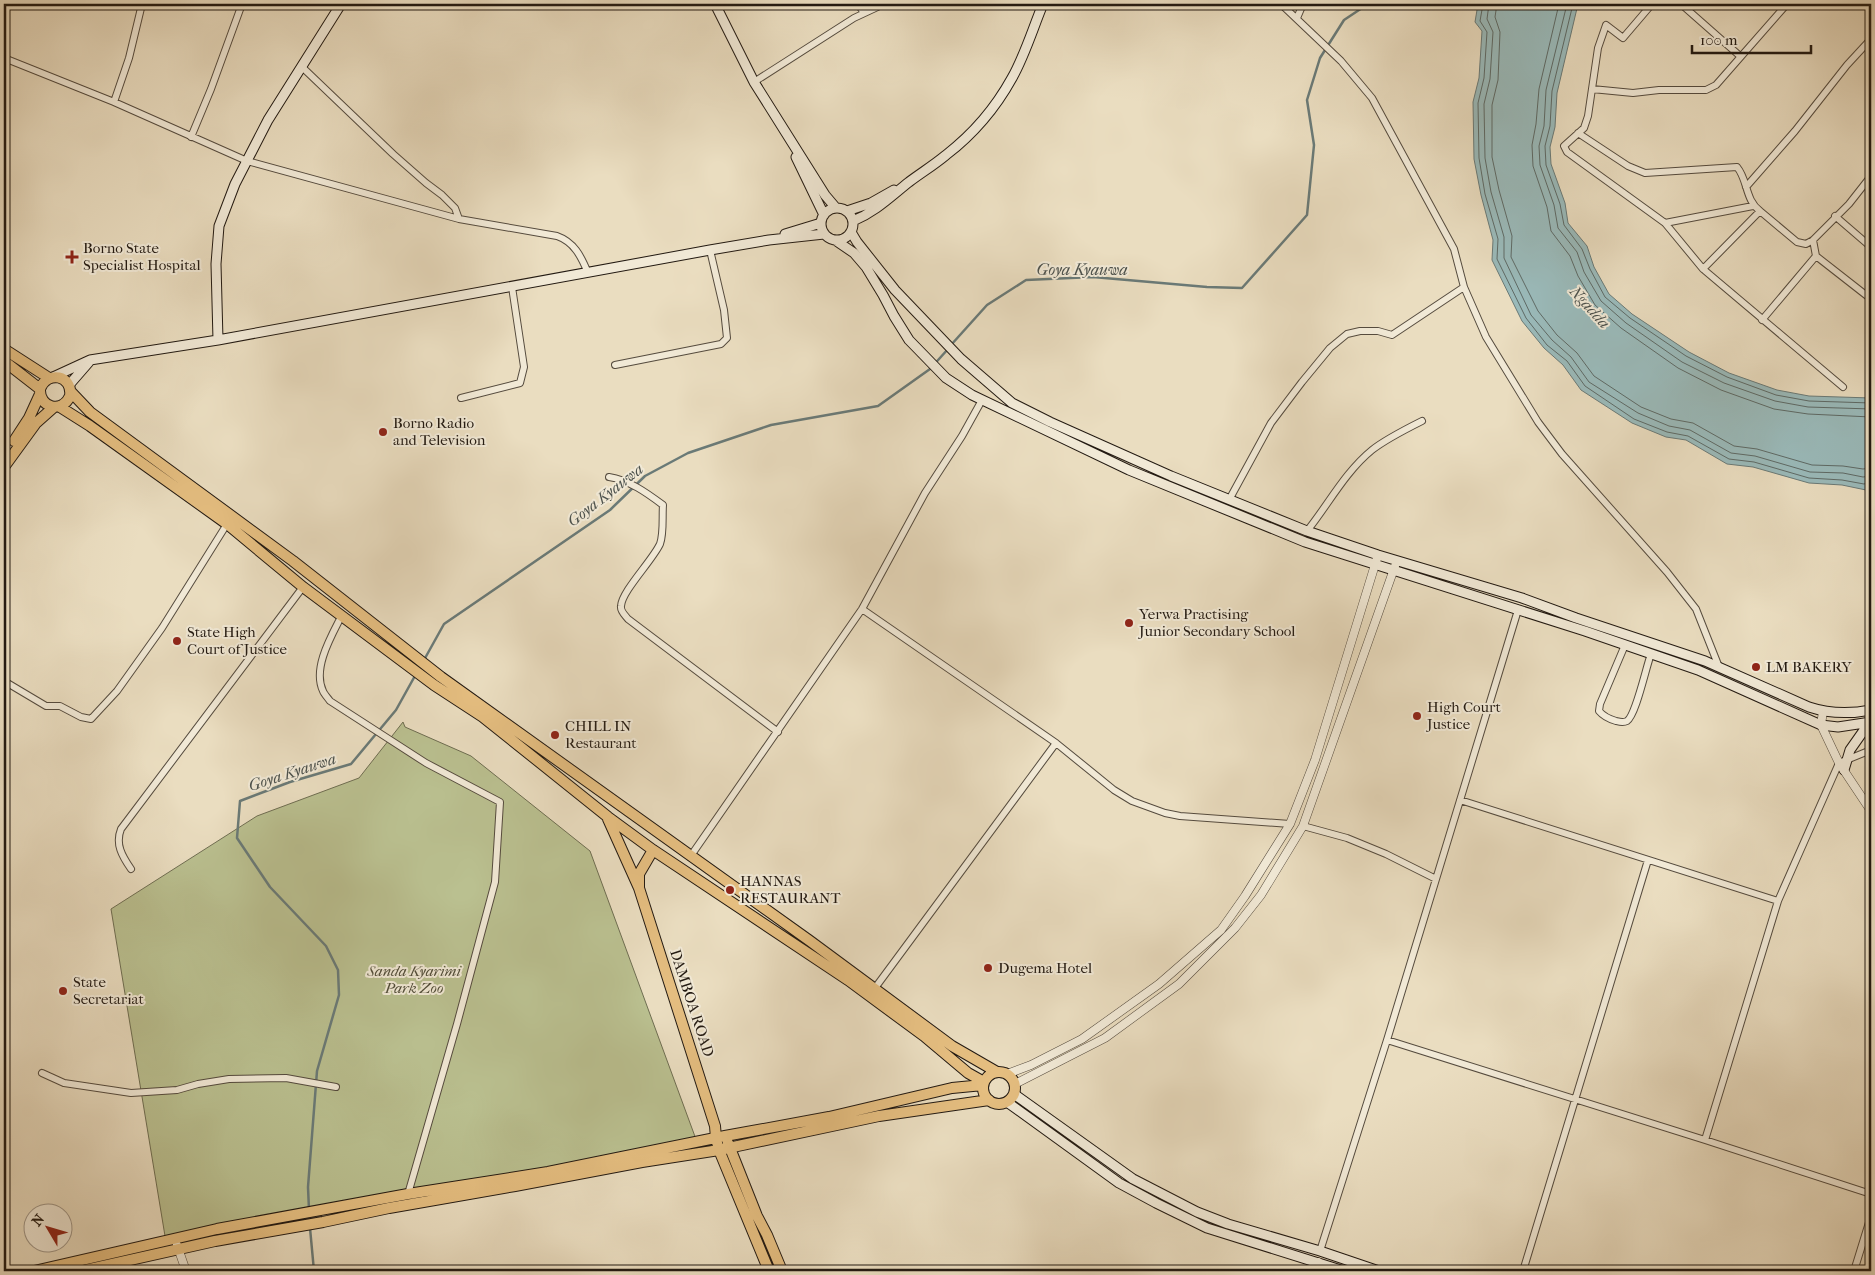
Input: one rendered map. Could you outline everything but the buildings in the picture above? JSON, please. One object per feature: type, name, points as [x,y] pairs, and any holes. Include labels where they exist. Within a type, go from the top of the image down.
[{"type":"main road","points":[[218,340],[216,264],[219,226],[235,184],[268,120],[341,4]]},
{"type":"main road","points":[[715,4],[754,82],[825,195],[836,208]]},
{"type":"main road","points":[[852,221],[866,216],[884,204],[908,183],[947,154],[982,121],[999,99],[1013,76],[1043,4]]},
{"type":"main road","points":[[791,142],[822,219],[824,234],[854,252],[883,294],[909,340],[946,378],[982,400],[1129,470],[1305,542],[1522,598],[1719,667],[1777,694],[1823,712],[1848,714],[1871,710]]},
{"type":"main road","points":[[769,240],[822,219],[829,210],[836,208],[847,211],[871,203],[908,183]]},
{"type":"main road","points":[[847,211],[852,221],[851,232],[857,242],[895,290],[961,360],[1012,403],[1050,422],[1229,500],[1376,559]]},
{"type":"main road","points":[[836,240],[844,238],[851,232]]},
{"type":"main road","points":[[4,456],[29,418],[42,384],[51,377],[90,360],[218,340],[710,250],[769,240],[824,234]]},
{"type":"main road","points":[[4,349],[51,377],[62,378],[85,407],[293,561],[441,677],[875,988],[952,1046],[1014,1080],[1015,1089],[1007,1102]]},
{"type":"main road","points":[[4,467],[36,424],[57,407],[66,403],[70,388],[90,360]]},
{"type":"main road","points":[[4,361],[40,392],[45,403],[57,407],[90,426],[227,524],[303,587],[434,686],[483,717],[608,817],[653,850],[848,980],[924,1036],[984,1084]]},
{"type":"main road","points":[[1396,565],[1518,610],[1698,670],[1822,725],[1838,727],[1870,723]]},
{"type":"main road","points":[[1844,764],[1855,741],[1870,723]]},
{"type":"main road","name":"DAMBOA ROAD","points":[[608,817],[639,888],[720,1137],[719,1150],[747,1223],[769,1271]]},
{"type":"main road","points":[[639,888],[639,874],[653,850]]},
{"type":"main road","points":[[952,1088],[959,1081],[961,1074],[958,1065]]},
{"type":"main road","points":[[1002,1073],[992,1074],[984,1084],[983,1091],[989,1100],[996,1104],[1007,1102],[1119,1183],[1207,1228],[1317,1267],[1344,1271]]},
{"type":"main road","points":[[81,1271],[177,1244],[217,1229],[408,1194],[548,1172],[829,1117],[952,1088],[984,1084]]},
{"type":"main road","points":[[1015,1089],[1117,1168],[1197,1212],[1228,1224],[1320,1251],[1379,1271]]},
{"type":"main road","points":[[34,1271],[177,1244],[271,1232],[389,1208],[642,1162],[719,1150],[879,1116],[989,1100]]},
{"type":"main road","name":"DAMBOA ROAD","points":[[720,1137],[730,1147],[757,1216],[782,1271]]},
{"type":"street","points":[[114,102],[129,58],[142,4]]},
{"type":"street","points":[[190,137],[212,89],[242,4]]},
{"type":"street","points":[[858,4],[864,13]]},
{"type":"street","points":[[754,82],[864,13],[884,4]]},
{"type":"street","points":[[1281,4],[1341,61],[1372,98],[1454,249],[1464,287],[1486,337],[1538,422],[1562,454],[1667,572],[1696,609],[1719,667]]},
{"type":"street","points":[[1297,18],[1303,4]]},
{"type":"street","points":[[1652,4],[1623,38],[1606,25],[1598,48],[1588,116],[1584,128],[1564,146],[1567,152],[1665,223],[1703,269],[1843,387]]},
{"type":"street","points":[[1681,4],[1740,56]]},
{"type":"street","points":[[1592,89],[1633,93],[1659,90],[1706,90],[1716,85],[1787,4]]},
{"type":"street","points":[[1746,187],[1795,131],[1847,65],[1871,39]]},
{"type":"street","points":[[4,58],[114,102],[247,161],[459,219],[557,236],[568,240],[583,260],[588,273]]},
{"type":"street","points":[[301,66],[394,154],[442,194],[455,208],[459,219]]},
{"type":"street","points":[[1578,133],[1636,171],[1645,173],[1738,167],[1743,173],[1753,206],[1797,242],[1806,244],[1813,240],[1849,204],[1871,176]]},
{"type":"street","points":[[1665,223],[1753,206]]},
{"type":"street","points":[[1703,269],[1760,211]]},
{"type":"street","points":[[1835,216],[1871,247]]},
{"type":"street","points":[[1813,240],[1816,256],[1871,299]]},
{"type":"street","points":[[615,365],[725,342],[727,338],[724,310],[710,250]]},
{"type":"street","points":[[1762,320],[1816,256]]},
{"type":"street","points":[[461,398],[520,383],[524,367],[512,287]]},
{"type":"street","points":[[1229,500],[1271,423],[1330,348],[1347,334],[1360,331],[1378,331],[1392,335],[1464,287]]},
{"type":"street","points":[[690,857],[862,609],[925,492],[962,436],[982,400]]},
{"type":"street","points":[[1307,531],[1353,468],[1373,449],[1422,421]]},
{"type":"street","points":[[609,477],[619,479],[650,494],[663,505],[660,542],[651,560],[628,591],[621,604],[621,610],[628,619],[778,732]]},
{"type":"street","points":[[4,681],[46,706],[60,706],[81,717],[91,719],[117,691],[162,628],[227,524]]},
{"type":"street","points":[[1002,1073],[1031,1065],[1082,1039],[1159,984],[1221,930],[1245,896],[1290,824],[1315,760],[1376,559]]},
{"type":"street","points":[[1015,1089],[1104,1038],[1179,984],[1236,928],[1261,895],[1303,826],[1396,565]]},
{"type":"street","points":[[131,869],[123,858],[117,838],[121,829],[303,587]]},
{"type":"street","points":[[862,609],[1056,743],[1114,790],[1132,801],[1180,816],[1290,824]]},
{"type":"street","points":[[1320,1251],[1387,1040],[1518,610]]},
{"type":"street","points":[[342,615],[324,653],[320,674],[322,690],[330,701],[426,763],[500,802],[495,882],[457,1024],[408,1194]]},
{"type":"street","points":[[1625,645],[1600,704],[1599,711],[1620,723],[1626,722],[1629,719],[1638,698],[1651,654]]},
{"type":"street","points":[[1823,712],[1822,725],[1871,810]]},
{"type":"street","points":[[875,988],[1056,743]]},
{"type":"street","points":[[1706,1140],[1778,901],[1844,764],[1871,750]]},
{"type":"street","points":[[1460,800],[1778,901]]},
{"type":"street","points":[[1303,826],[1347,838],[1386,854],[1436,879]]},
{"type":"street","points":[[1523,1271],[1648,860]]},
{"type":"street","points":[[1387,1040],[1871,1194]]},
{"type":"street","points":[[42,1073],[64,1083],[131,1093],[177,1090],[198,1084],[229,1079],[297,1079],[333,1086]]},
{"type":"street","points":[[1854,1271],[1871,1216]]},
{"type":"street","points":[[177,1244],[186,1271]]},
{"type":"green space","name":"Sanda Kyarimi Park Zoo","points":[[403,722],[405,727],[471,756],[590,851],[697,1142],[165,1236],[111,909],[257,816],[359,778]]},
{"type":"water","name":"Ngadda","points":[[1478,4],[1578,4],[1557,93],[1555,127],[1550,147],[1551,164],[1565,203],[1568,223],[1587,246],[1594,267],[1609,294],[1632,314],[1689,352],[1729,373],[1777,390],[1809,396],[1871,398],[1871,486],[1866,490],[1842,485],[1809,483],[1753,467],[1727,464],[1686,440],[1666,437],[1632,423],[1581,390],[1563,365],[1544,348],[1522,321],[1492,260],[1493,240],[1474,159],[1473,102],[1479,78],[1482,31],[1475,22]]},
{"type":"waterway","name":"Goya Kyauwa","points":[[951,345],[987,305],[1026,280],[1093,277],[1207,287],[1242,288],[1307,215],[1314,145],[1307,100],[1320,58],[1344,20],[1368,4]]},
{"type":"waterway","name":"Goya Kyauwa","points":[[424,660],[444,624],[610,510],[645,476],[688,453],[771,425],[878,406],[930,369],[948,349]]},
{"type":"waterway","name":"Goya Kyauwa","points":[[309,1210],[308,1187],[317,1071],[339,995],[338,970],[326,946],[270,887],[237,838],[240,801],[290,782],[351,764],[396,710],[416,674]]},
{"type":"waterway","name":"Goya Kyauwa","points":[[310,1228],[314,1271]]},
{"type":"place","name":"Borno State Specialist Hospital","points":[[72,257]]},
{"type":"place","name":"Borno Radio and Television","points":[[383,432]]},
{"type":"place","name":"Yerwa Practising Junior Secondary School","points":[[1129,623]]},
{"type":"place","name":"State High Court of Justice","points":[[177,641]]},
{"type":"place","name":"LM BAKERY","points":[[1756,667]]},
{"type":"place","name":"High Court Justice","points":[[1417,716]]},
{"type":"place","name":"CHILL IN Restaurant","points":[[555,735]]},
{"type":"place","name":"HANNAS RESTAURANT","points":[[730,890]]},
{"type":"place","name":"Dugema Hotel","points":[[988,968]]},
{"type":"place","name":"State Secretariat","points":[[63,991]]}]
